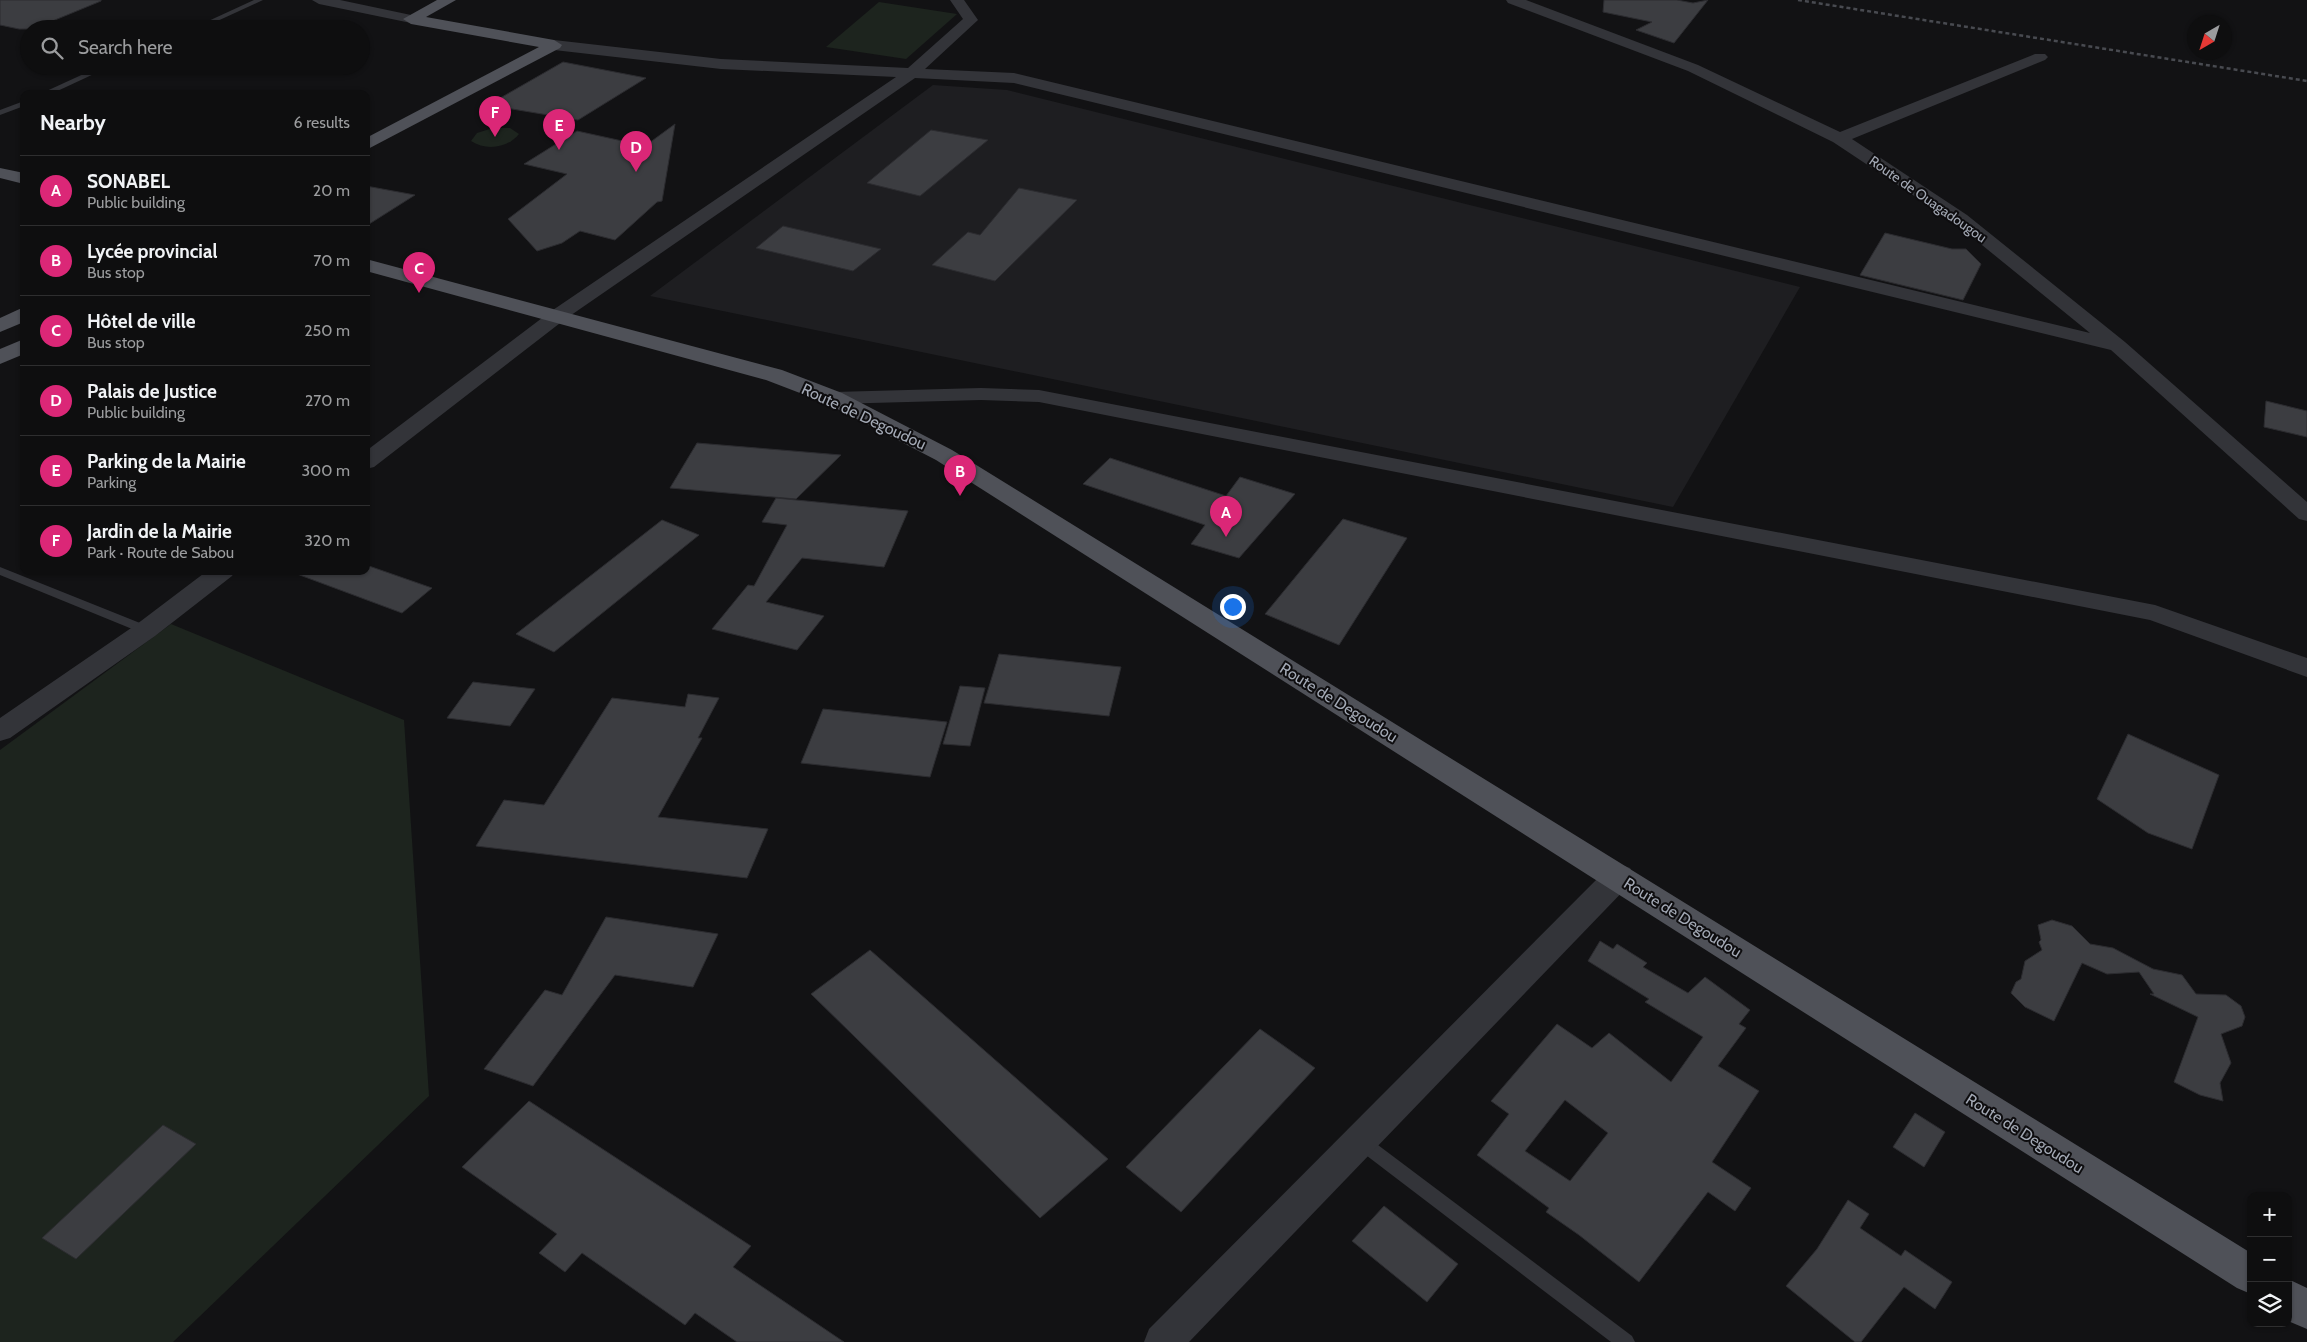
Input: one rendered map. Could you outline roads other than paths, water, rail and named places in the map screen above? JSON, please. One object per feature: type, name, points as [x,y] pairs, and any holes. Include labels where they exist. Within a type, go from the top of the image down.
[{"type":"main road","points":[[411,19],[449,0]]},
{"type":"main road","points":[[411,19],[554,45]]},
{"type":"main road","points":[[370,143],[554,45]]},
{"type":"main road","points":[[0,173],[20,178]]},
{"type":"main road","name":"Route de Degoudou","points":[[370,266],[774,375],[834,398],[944,455],[1618,876],[2247,1272]]},
{"type":"main road","points":[[0,326],[20,315]]},
{"type":"main road","points":[[0,358],[20,347]]},
{"type":"main road","points":[[2292,1301],[2307,1310]]},
{"type":"street","points":[[320,0],[411,19]]},
{"type":"street","points":[[370,459],[556,316],[912,73],[971,20],[957,0]]},
{"type":"street","name":"Route de Ouagadougou","points":[[1513,0],[1693,68],[1839,138],[1961,219],[2118,346],[2307,514]]},
{"type":"street","points":[[554,45],[721,64],[1014,78],[2118,346]]},
{"type":"street","points":[[1839,138],[2040,57]]},
{"type":"street","points":[[834,398],[981,394],[1039,396],[2155,613],[2307,668]]},
{"type":"street","points":[[0,731],[146,630],[218,575]]},
{"type":"street","points":[[1163,1342],[1618,876]]},
{"type":"lane","points":[[214,20],[260,0]]},
{"type":"lane","points":[[53,90],[87,75]]},
{"type":"lane","points":[[0,113],[20,105]]},
{"type":"lane","points":[[0,571],[146,630]]},
{"type":"lane","points":[[1360,1141],[1626,1342]]},
{"type":"railway","points":[[1798,0],[2307,81]]},
{"type":"place","name":"Jardin de la Mairie","points":[[495,137]]},
{"type":"place","name":"Parking de la Mairie","points":[[559,150]]},
{"type":"place","name":"Palais de Justice","points":[[636,172]]},
{"type":"place","name":"Hôtel de ville","points":[[419,293]]},
{"type":"place","name":"Lycée provincial","points":[[960,496]]},
{"type":"place","name":"SONABEL","points":[[1226,537]]}]
